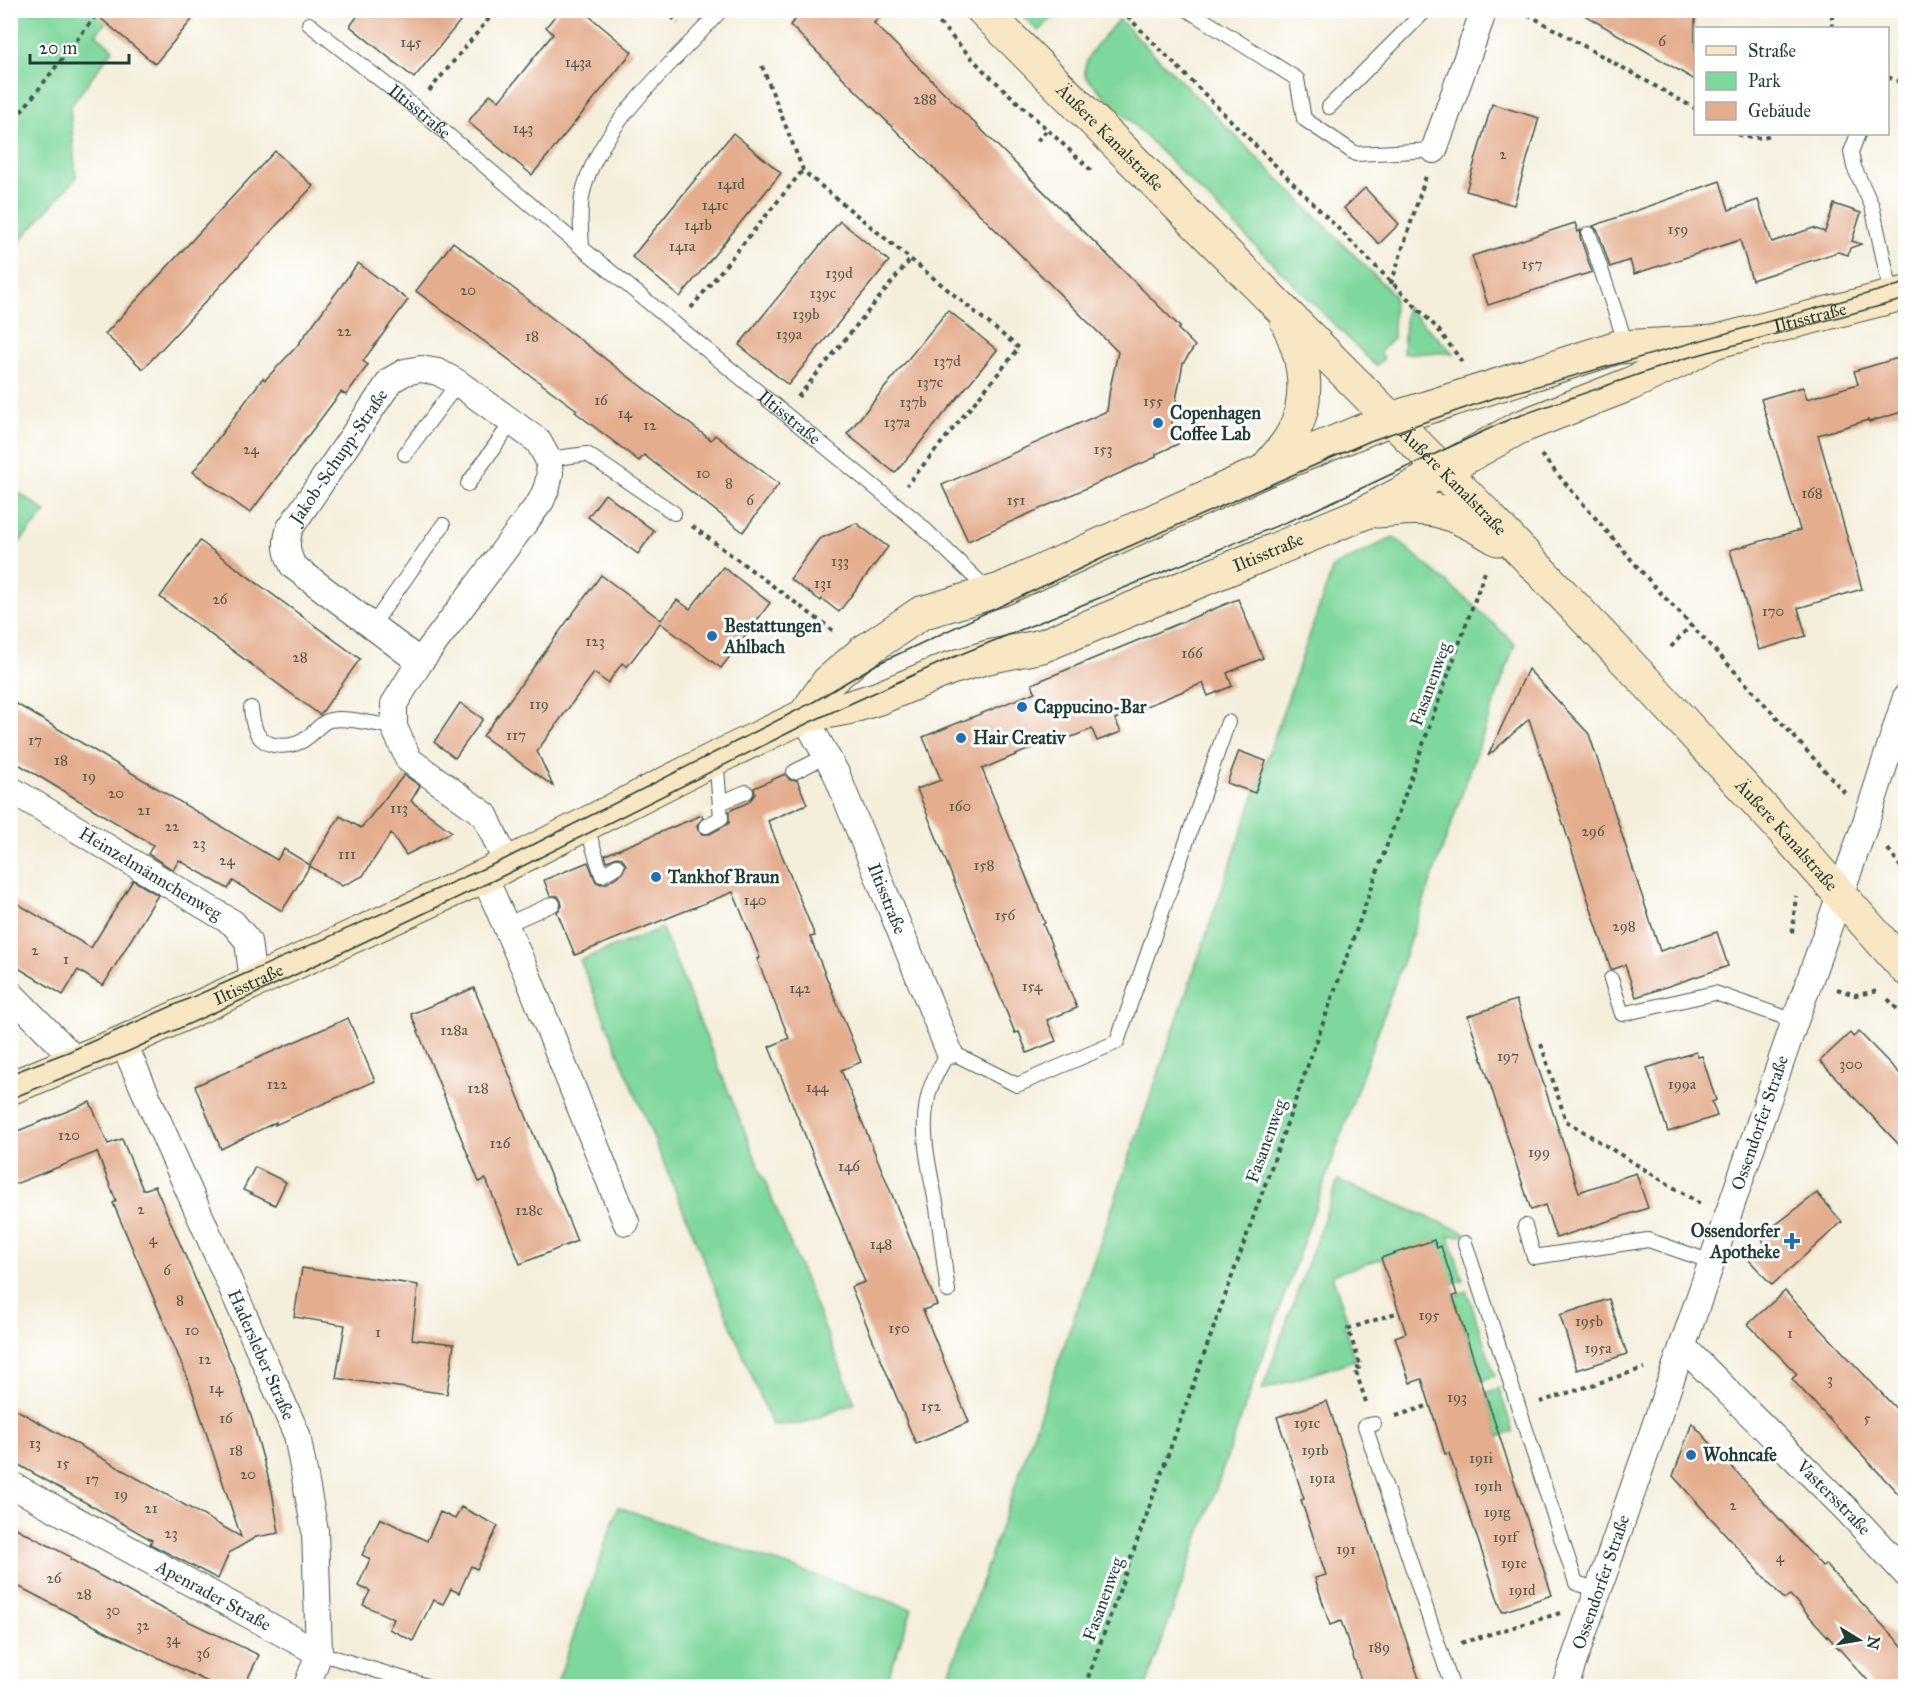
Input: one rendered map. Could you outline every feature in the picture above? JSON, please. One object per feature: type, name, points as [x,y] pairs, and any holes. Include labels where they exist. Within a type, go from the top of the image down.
[{"type":"street","name":"Äußere Kanalstraße","points":[[983,10],[1524,554],[1660,697],[1905,969]]},
{"type":"street","points":[[1434,150],[1484,10]]},
{"type":"street","name":"Iltisstraße","points":[[804,717],[828,682],[862,653],[921,613],[991,593],[1264,471],[1391,419],[1618,347],[1714,342],[1899,295]]},
{"type":"street","points":[[1264,471],[1294,431],[1301,409],[1304,381],[1303,363],[1296,339],[1281,309]]},
{"type":"street","name":"Iltisstraße","points":[[10,1088],[123,1042],[495,870],[712,760],[804,717],[847,708],[879,698],[948,669],[988,657],[1042,646],[1366,512],[1518,428],[1630,384],[1714,342]]},
{"type":"street","name":"Jakob-Schupp-Straße","points":[[420,662],[293,566],[287,554],[286,541],[290,528],[391,380],[405,372],[421,369],[438,372],[458,383],[538,441],[548,459]]},
{"type":"street","points":[[548,459],[547,488],[541,501],[420,662],[394,704],[394,727],[409,760],[485,815],[506,925],[626,1222]]},
{"type":"street","points":[[1366,512],[1410,508],[1432,510],[1471,524],[1524,554]]},
{"type":"street","name":"Ossendorfer Straße","points":[[1565,1686],[1795,1022],[1900,729],[1905,697]]},
{"type":"street","name":"Iltisstraße","points":[[804,717],[836,773],[949,1051]]},
{"type":"street","name":"Heinzelmännchenweg","points":[[10,789],[233,923],[249,941],[253,982]]},
{"type":"street","points":[[10,993],[68,1052],[74,1062]]},
{"type":"street","name":"Hadersleber Straße","points":[[123,1042],[297,1436],[315,1531],[319,1653],[307,1686]]},
{"type":"street","name":"Vastersstraße","points":[[1679,1358],[1846,1509],[1905,1574]]},
{"type":"street","name":"Apenrader Straße","points":[[10,1484],[319,1653]]},
{"type":"lane","points":[[582,248],[583,194],[589,174],[606,140],[630,106],[722,10]]},
{"type":"lane","points":[[1188,10],[1297,79],[1304,119],[1356,154],[1434,150]]},
{"type":"lane","points":[[1329,107],[1426,10]]},
{"type":"lane","name":"Iltisstraße","points":[[309,24],[415,107],[582,248],[914,519],[991,593]]},
{"type":"lane","points":[[1858,135],[1851,152],[1854,167],[1872,206],[1899,295]]},
{"type":"lane","points":[[1589,234],[1627,347]]},
{"type":"lane","points":[[405,454],[458,383]]},
{"type":"lane","points":[[468,484],[512,422]]},
{"type":"lane","points":[[548,459],[587,454],[674,513]]},
{"type":"lane","points":[[372,626],[443,525]]},
{"type":"lane","points":[[250,708],[254,727],[260,737],[272,744],[286,746],[298,744],[328,720],[394,727]]},
{"type":"lane","points":[[948,1291],[926,1146],[926,1102],[935,1077],[949,1051],[1017,1085],[1117,1042],[1228,722]]},
{"type":"lane","points":[[794,772],[826,756]]},
{"type":"lane","points":[[706,826],[721,818],[717,770],[712,760]]},
{"type":"lane","points":[[720,803],[746,792]]},
{"type":"lane","points":[[585,825],[597,878],[617,866]]},
{"type":"lane","points":[[506,925],[553,904]]},
{"type":"lane","points":[[1611,979],[1622,1014],[1715,993],[1795,1022]]},
{"type":"lane","points":[[1525,1226],[1534,1257],[1648,1240],[1712,1262]]},
{"type":"lane","points":[[1465,1243],[1576,1582],[1599,1590]]},
{"type":"lane","points":[[1374,1424],[1365,1426],[1452,1686]]},
{"type":"lane","name":"Apenrader Straße","points":[[319,1653],[427,1686]]},
{"type":"path","points":[[10,126],[100,10]]},
{"type":"path","points":[[415,107],[496,10]]},
{"type":"path","points":[[1121,10],[1438,329],[1484,389]]},
{"type":"path","points":[[1520,10],[1694,108]]},
{"type":"path","points":[[1832,10],[1832,27]]},
{"type":"path","points":[[762,66],[803,170],[1019,348],[893,502]]},
{"type":"path","points":[[1889,78],[1905,85]]},
{"type":"path","points":[[1037,141],[1048,129]]},
{"type":"path","points":[[1740,135],[1767,137],[1770,135]]},
{"type":"path","points":[[1391,284],[1434,150]]},
{"type":"path","points":[[678,325],[803,170]]},
{"type":"path","points":[[784,413],[910,260]]},
{"type":"path","points":[[1518,428],[1653,586],[1843,790],[1905,874]]},
{"type":"path","points":[[674,513],[862,653]]},
{"type":"path","name":"Fasanenweg","points":[[1085,1686],[1487,565]]},
{"type":"path","points":[[1671,647],[1691,625]]},
{"type":"path","points":[[1541,1044],[1566,1121],[1703,1205],[1729,1214]]},
{"type":"path","points":[[1396,1313],[1348,1329],[1361,1367],[1355,1369],[1374,1424],[1427,1406]]},
{"type":"path","points":[[1519,1409],[1679,1358]]},
{"type":"path","points":[[1440,1649],[1564,1612],[1588,1620]]},
{"type":"green space","points":[[11,11],[115,11],[96,34],[113,49],[70,107],[76,178],[11,251]]},
{"type":"green space","points":[[1018,11],[1061,11],[1038,31]]},
{"type":"green space","points":[[1119,19],[1394,295],[1393,338],[1380,352],[1384,358],[1376,366],[1086,77],[1086,62],[1090,54]]},
{"type":"green space","points":[[1406,307],[1453,353],[1403,353]]},
{"type":"green space","points":[[11,487],[46,512],[11,552]]},
{"type":"green space","points":[[1394,537],[1515,644],[1146,1686],[945,1686],[1333,567]]},
{"type":"green space","points":[[662,928],[855,1403],[801,1424],[772,1425],[580,960]]},
{"type":"green space","points":[[1338,1180],[1471,1235],[1449,1236],[1463,1280],[1449,1284],[1434,1241],[1332,1275],[1349,1325],[1344,1326],[1355,1360],[1262,1390]]},
{"type":"green space","points":[[1467,1291],[1495,1376],[1481,1381],[1453,1296]]},
{"type":"green space","points":[[1499,1388],[1513,1432],[1499,1436],[1485,1393]]},
{"type":"green space","points":[[618,1507],[912,1609],[885,1686],[556,1686]]},
{"type":"building","points":[[91,10],[200,10],[155,64]]},
{"type":"building","points":[[362,10],[469,10],[414,78],[350,26]]},
{"type":"building","points":[[560,10],[582,10],[632,52],[532,175],[468,122],[490,94],[499,101],[553,34],[546,27]]},
{"type":"building","points":[[805,10],[886,10],[874,23],[1180,327],[1178,329],[1195,346],[1183,363],[1172,422],[1178,444],[1156,454],[1156,457],[968,541],[942,485],[1107,411],[1118,352],[790,25]]},
{"type":"building","points":[[1576,10],[1695,10],[1694,79]]},
{"type":"building","points":[[1492,104],[1539,118],[1514,205],[1466,191]]},
{"type":"building","points":[[733,133],[781,173],[680,297],[632,257]]},
{"type":"building","points":[[275,151],[313,186],[143,369],[105,334]]},
{"type":"building","points":[[1720,181],[1729,210],[1758,200],[1772,242],[1813,228],[1825,232],[1834,204],[1861,213],[1852,241],[1861,244],[1850,248],[1848,255],[1838,252],[1752,280],[1740,240],[1634,274],[1630,260],[1610,267],[1598,231],[1593,226]]},
{"type":"building","points":[[1365,188],[1399,224],[1379,244],[1344,208]]},
{"type":"building","points":[[840,221],[889,261],[788,385],[739,345]]},
{"type":"building","points":[[1575,223],[1578,232],[1581,230],[1580,237],[1592,272],[1488,305],[1472,256]]},
{"type":"building","points":[[453,242],[711,440],[715,435],[779,484],[743,532],[644,455],[639,461],[575,412],[577,410],[416,291]]},
{"type":"building","points":[[358,263],[408,300],[363,361],[368,365],[346,395],[341,392],[250,513],[193,472],[263,378],[265,380],[297,346]]},
{"type":"building","points":[[948,310],[997,350],[895,473],[847,434]]},
{"type":"building","points":[[1905,356],[1905,411],[1818,435],[1862,589],[1798,608],[1806,636],[1759,650],[1730,550],[1800,530],[1761,399],[1803,387],[1807,399],[1858,384],[1854,371]]},
{"type":"building","points":[[605,494],[654,531],[638,554],[588,517]]},
{"type":"building","points":[[856,523],[888,547],[839,612],[790,579],[819,539]]},
{"type":"building","points":[[200,541],[360,659],[320,715],[160,597]]},
{"type":"building","points":[[723,567],[770,603],[721,668],[660,623],[627,667],[622,663],[608,683],[594,673],[537,751],[553,786],[483,736],[601,575],[661,620],[677,600],[690,609]]},
{"type":"building","points":[[1238,599],[1263,658],[1227,673],[1232,686],[1208,696],[1203,683],[1115,719],[1121,732],[1097,741],[1092,729],[1056,743],[1054,739],[982,769],[1077,1008],[1047,1020],[1056,1041],[1027,1053],[1019,1032],[1015,1033],[917,789],[941,780],[923,737],[1035,692],[1032,684]]},
{"type":"building","points":[[1528,669],[1589,734],[1660,951],[1717,932],[1728,966],[1636,997],[1625,965],[1611,970],[1529,719],[1488,756]]},
{"type":"building","points":[[10,700],[277,860],[284,849],[310,865],[340,816],[361,828],[404,775],[420,786],[411,801],[452,832],[406,855],[391,833],[363,876],[342,886],[310,866],[282,911],[233,881],[228,889],[179,860],[173,870],[148,854],[153,845],[10,759]]},
{"type":"building","points":[[460,703],[483,719],[455,758],[434,742]]},
{"type":"building","points":[[1239,751],[1266,761],[1255,793],[1227,783]]},
{"type":"building","points":[[785,774],[790,780],[797,780],[807,804],[768,821],[815,936],[810,937],[861,1062],[841,1070],[937,1305],[923,1310],[969,1422],[916,1444],[851,1287],[865,1282],[769,1047],[789,1038],[733,892],[575,955],[557,912],[562,906],[561,901],[558,896],[550,896],[544,880],[588,862],[596,882],[607,883],[622,873],[626,865],[622,858],[617,857],[607,861],[605,855],[702,815],[703,818],[697,825],[698,830],[702,834],[710,834],[729,823],[729,811],[749,802],[755,794],[754,788]]},
{"type":"building","points":[[133,880],[158,895],[103,986],[78,970],[63,995],[10,963],[10,899],[91,948]]},
{"type":"building","points":[[474,988],[577,1241],[520,1264],[486,1179],[479,1182],[411,1014]]},
{"type":"building","points":[[1516,1000],[1579,1192],[1636,1173],[1648,1208],[1556,1238],[1545,1205],[1531,1210],[1468,1016]]},
{"type":"building","points":[[348,1018],[375,1081],[275,1125],[276,1122],[221,1149],[195,1086]]},
{"type":"building","points":[[1859,1032],[1905,1079],[1905,1151],[1820,1061],[1850,1033],[1853,1037]]},
{"type":"building","points":[[1696,1052],[1698,1057],[1702,1056],[1716,1100],[1712,1102],[1717,1116],[1668,1132],[1647,1068]]},
{"type":"building","points":[[90,1102],[108,1144],[122,1139],[143,1190],[155,1186],[236,1373],[252,1419],[272,1491],[279,1533],[256,1537],[229,1553],[218,1579],[150,1544],[152,1540],[10,1460],[10,1406],[241,1537],[189,1381],[113,1203],[116,1201],[97,1152],[10,1186],[10,1134]]},
{"type":"building","points":[[255,1167],[286,1182],[275,1205],[243,1190]]},
{"type":"building","name":"Ossendorfer Apotheke","points":[[1817,1193],[1842,1222],[1772,1285],[1749,1260],[1765,1245],[1761,1236]]},
{"type":"building","points":[[1434,1240],[1437,1248],[1441,1246],[1457,1295],[1453,1296],[1552,1595],[1502,1612],[1449,1453],[1445,1454],[1422,1379],[1410,1383],[1395,1337],[1406,1333],[1381,1258]]},
{"type":"building","points":[[302,1268],[418,1285],[412,1339],[454,1344],[447,1394],[336,1378],[345,1325],[294,1317]]},
{"type":"building","points":[[1785,1291],[1905,1418],[1905,1501],[1792,1379],[1797,1374],[1748,1324]]},
{"type":"building","points":[[1609,1299],[1627,1354],[1577,1370],[1560,1315]]},
{"type":"building","points":[[1327,1401],[1419,1679],[1414,1680],[1416,1686],[1363,1686],[1341,1621],[1330,1625],[1315,1578],[1326,1575],[1277,1417]]},
{"type":"building","points":[[1692,1423],[1822,1566],[1825,1564],[1905,1649],[1905,1686],[1873,1686],[1790,1595],[1784,1599],[1673,1476]]},
{"type":"building","points":[[461,1507],[498,1526],[477,1569],[471,1566],[459,1593],[451,1589],[443,1604],[433,1600],[413,1641],[389,1629],[394,1619],[363,1605],[370,1591],[358,1586],[370,1559],[362,1555],[380,1518],[427,1541],[440,1512],[455,1519]]},
{"type":"building","points":[[10,1525],[71,1557],[70,1559],[138,1597],[259,1655],[244,1686],[216,1686],[10,1582]]},
{"type":"tram line","points":[[10,1074],[68,1052],[505,859],[815,701],[877,664],[1105,557],[1370,441],[1491,399],[1906,283]]},
{"type":"tram line","points":[[10,1099],[127,1052],[255,994],[511,872],[808,723],[944,661],[1306,514],[1510,419],[1683,359],[1906,299]]},
{"type":"place","name":"Copenhagen Coffee Lab","points":[[1158,423]]},
{"type":"place","name":"Bestattungen Ahlbach","points":[[712,636]]},
{"type":"place","name":"Cappucino-Bar","points":[[1022,707]]},
{"type":"place","name":"Hair Creativ","points":[[961,738]]},
{"type":"place","name":"Tankhof Braun","points":[[656,877]]},
{"type":"place","name":"Ossendorfer Apotheke","points":[[1792,1241]]},
{"type":"place","name":"Wohncafe","points":[[1691,1455]]}]
